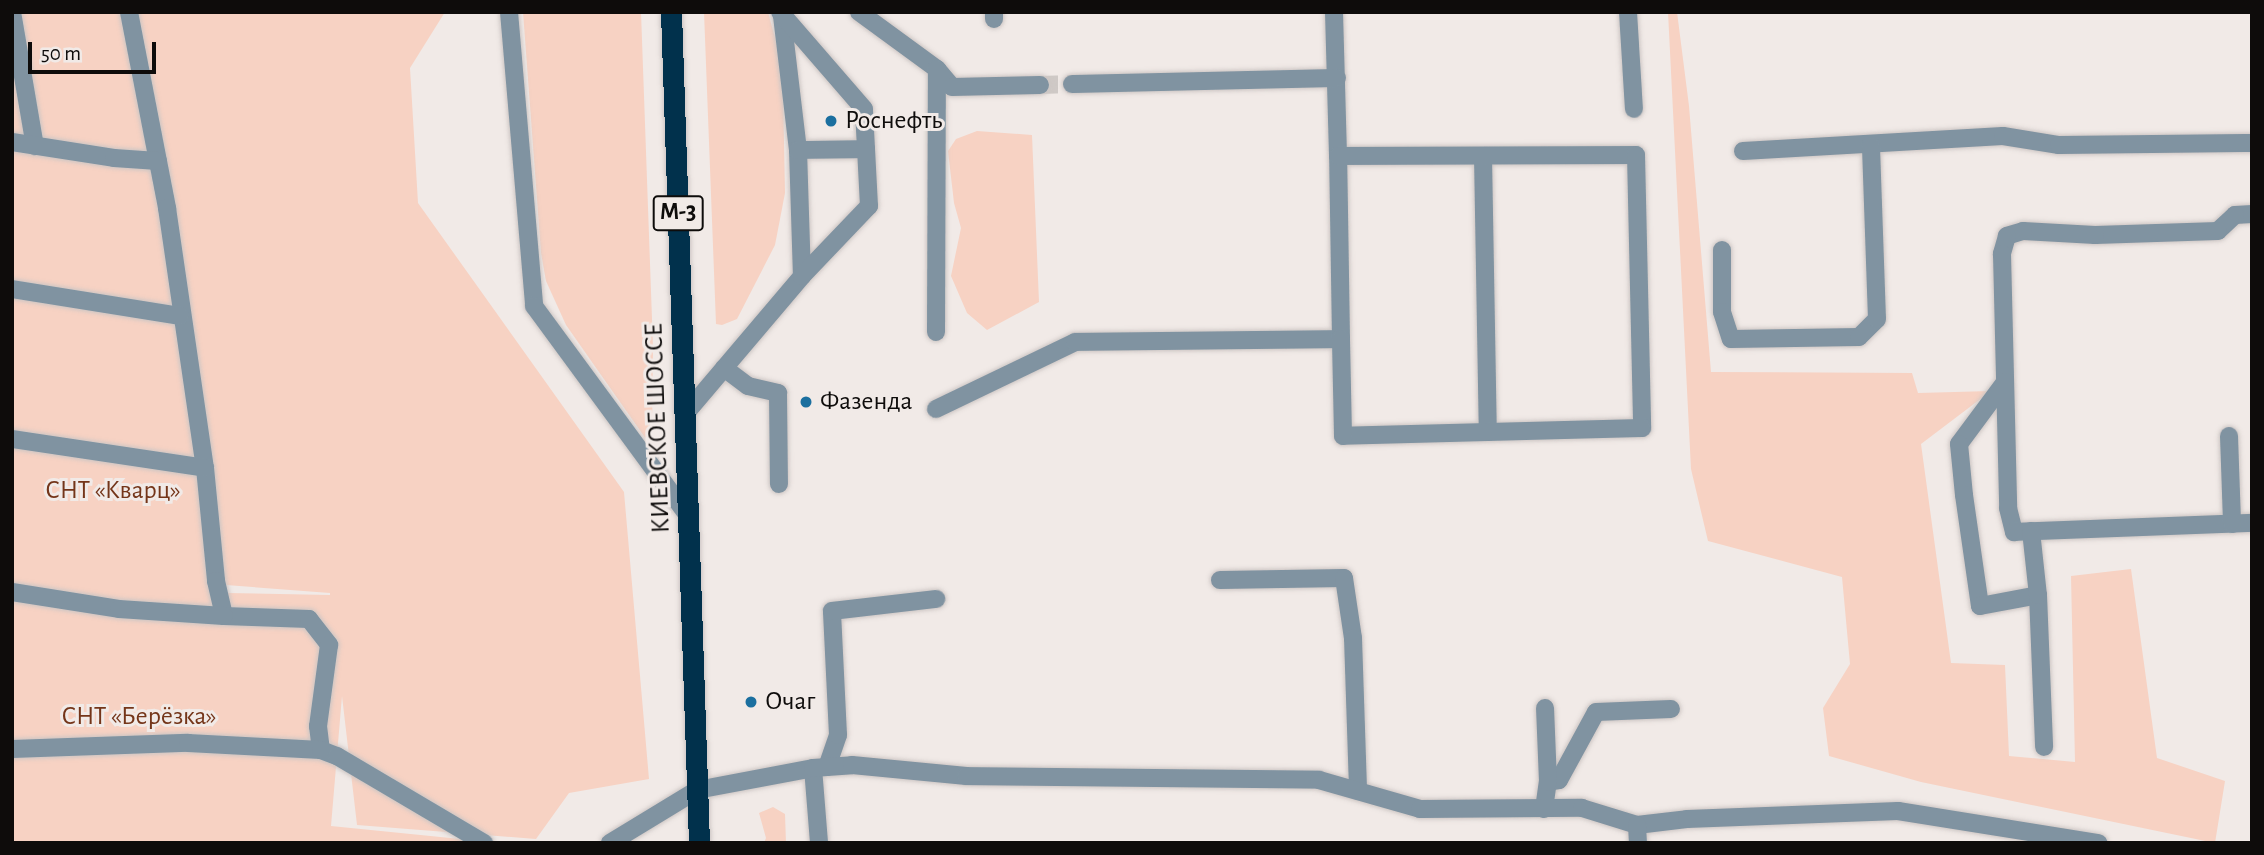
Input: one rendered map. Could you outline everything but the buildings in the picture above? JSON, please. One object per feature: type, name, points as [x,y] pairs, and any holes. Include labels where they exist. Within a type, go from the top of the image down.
[{"type":"highway","name":"КИЕВСКОЕ ШОССЕ","points":[[671,12],[699,843]]},
{"type":"street","points":[[12,12],[35,146]]},
{"type":"street","points":[[130,12],[158,161],[205,468],[216,581],[224,616]]},
{"type":"street","points":[[509,12],[534,306],[689,517]]},
{"type":"street","points":[[859,12],[937,69],[952,87],[1041,85]]},
{"type":"street","points":[[1335,12],[1343,436],[1643,428],[1636,155],[1338,156]]},
{"type":"street","points":[[1628,12],[1634,109]]},
{"type":"street","points":[[686,413],[802,276],[869,206],[864,109],[781,14]]},
{"type":"street","points":[[781,14],[798,150],[802,276]]},
{"type":"street","points":[[936,332],[937,69]]},
{"type":"street","points":[[1072,84],[1337,78]]},
{"type":"street","points":[[1743,151],[1871,146],[2003,136],[2059,145],[2252,143]]},
{"type":"street","points":[[12,142],[158,161]]},
{"type":"street","points":[[1721,250],[1722,312],[1731,339],[1860,337],[1877,319],[1871,146]]},
{"type":"street","points":[[798,150],[866,149]]},
{"type":"street","points":[[1483,156],[1488,432]]},
{"type":"street","points":[[2252,214],[2235,215],[2218,231],[2095,235],[2023,230],[2007,236],[2002,254],[2008,508],[2014,532],[2252,523]]},
{"type":"street","points":[[12,289],[180,316]]},
{"type":"street","points":[[936,409],[1075,342],[1341,339]]},
{"type":"street","points":[[724,369],[748,386],[778,393],[779,484]]},
{"type":"street","points":[[2005,382],[1959,444],[1980,606],[2038,595]]},
{"type":"street","points":[[2229,436],[2232,524]]},
{"type":"street","points":[[12,439],[205,468]]},
{"type":"street","points":[[2031,531],[2038,595],[2044,747]]},
{"type":"street","points":[[1220,580],[1344,578],[1353,638],[1358,791]]},
{"type":"street","points":[[12,592],[119,609],[309,619],[329,645],[318,726],[321,750]]},
{"type":"street","points":[[819,843],[820,768],[838,735],[832,611],[936,599]]},
{"type":"street","points":[[1545,708],[1548,782],[1545,809]]},
{"type":"street","points":[[1548,782],[1559,780],[1596,712],[1671,709]]},
{"type":"street","points":[[12,748],[188,743],[321,750],[337,756],[484,843]]},
{"type":"street","points":[[610,843],[697,790],[820,768],[852,765],[965,776],[1319,780],[1420,809],[1582,808],[1637,834],[1687,819],[1898,811],[2098,843]]},
{"type":"green space","points":[[12,12],[445,12],[410,68],[418,203],[624,492],[649,779],[569,793],[536,839],[357,825],[342,696],[331,826],[500,843],[12,843]],"holes":[[[226,585],[330,593],[227,593]]]},
{"type":"green space","points":[[523,12],[641,12],[653,347],[652,438],[648,442],[566,325],[546,281],[541,253]]},
{"type":"green space","points":[[704,12],[768,12],[778,49],[783,90],[785,193],[775,245],[737,319],[722,325],[716,324]]},
{"type":"green space","points":[[1668,12],[1677,12],[1689,106],[1711,372],[1912,373],[1918,393],[1991,391],[1921,444],[1951,663],[2005,665],[2009,756],[2075,762],[2071,576],[2131,569],[2157,758],[2225,781],[2215,843],[1921,782],[1829,756],[1823,708],[1850,664],[1842,577],[1708,541],[1691,469]]},
{"type":"green space","points":[[977,131],[1032,135],[1039,302],[987,330],[967,313],[951,276],[961,228],[954,203],[948,151],[956,139]]},
{"type":"green space","points":[[773,807],[785,814],[786,843],[764,843],[766,838],[759,813]]},
{"type":"tunnel","points":[[1040,85],[1072,84]]},
{"type":"place","name":"Роснефть","points":[[831,121]]},
{"type":"place","name":"Фазенда","points":[[806,402]]},
{"type":"place","name":"Очаг","points":[[751,702]]},
{"type":"park label","name":"СНТ «Кварц»","points":[[113,491]]},
{"type":"park label","name":"СНТ «Берёзка»","points":[[139,717]]}]
